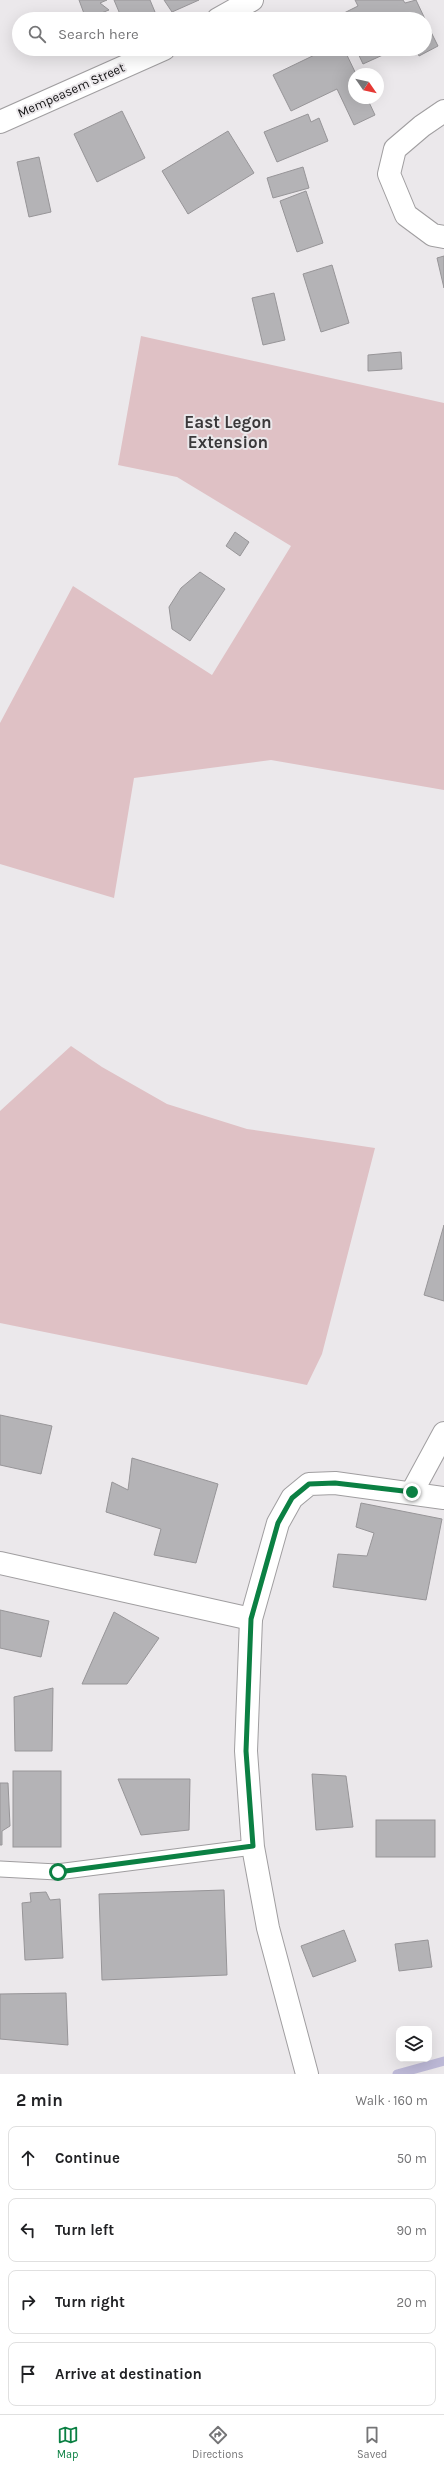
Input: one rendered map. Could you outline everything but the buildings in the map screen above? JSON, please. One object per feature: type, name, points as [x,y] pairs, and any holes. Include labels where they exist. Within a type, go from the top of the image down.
[{"type":"street","points":[[231,12],[252,0]]},
{"type":"street","name":"Mempeasem Street","points":[[0,122],[148,56]]},
{"type":"street","points":[[444,111],[422,126],[395,149],[389,174],[406,215],[433,235],[444,237]]},
{"type":"street","points":[[412,1492],[444,1434]]},
{"type":"street","points":[[306,2072],[268,1928],[253,1846],[246,1751],[251,1619],[278,1523],[292,1498],[309,1484],[335,1483],[412,1492],[444,1498]]},
{"type":"street","points":[[0,1563],[251,1619]]},
{"type":"lane","points":[[0,1870],[58,1872],[253,1846]]},
{"type":"shaded area","points":[[141,336],[444,403],[444,790],[271,760],[134,778],[114,898],[0,864],[0,723],[73,586],[212,675],[291,546],[177,477],[118,465]]},
{"type":"shaded area","points":[[71,1046],[102,1067],[167,1104],[247,1129],[375,1148],[322,1354],[307,1385],[0,1323],[0,1111]]},
{"type":"waterway","points":[[397,2074],[444,2061]]},
{"type":"district","name":"East Legon Extension","points":[[228,432]]},
{"type":"route","points":[[58,1872],[253,1846],[246,1751],[251,1619],[278,1523],[292,1498],[309,1484],[335,1483],[412,1492]]}]
